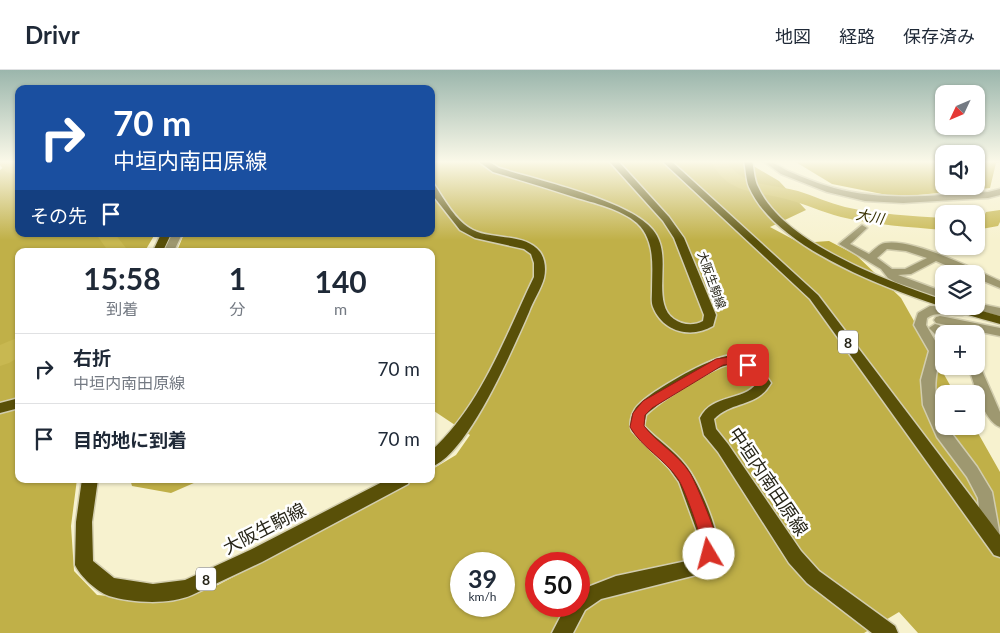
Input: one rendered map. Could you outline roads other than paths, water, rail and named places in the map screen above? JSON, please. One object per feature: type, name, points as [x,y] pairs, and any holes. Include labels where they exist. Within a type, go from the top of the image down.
[{"type":"main road","name":"大阪生駒線","points":[[552,187],[612,206],[639,220],[650,232],[656,244],[658,305],[662,314],[667,320],[678,327],[690,330],[701,329],[709,323],[710,315],[679,238],[666,219],[637,187]]},
{"type":"main road","name":"8","points":[[695,187],[814,297],[1000,549]]},
{"type":"main road","points":[[752,187],[759,200],[791,231],[841,262],[879,280],[935,301]]},
{"type":"main road","points":[[435,191],[462,228],[478,236],[523,245],[531,249],[540,261],[538,277],[474,410],[441,453],[435,457]]},
{"type":"main road","points":[[985,314],[1000,320]]},
{"type":"main road","name":"中垣内南田原線","points":[[590,595],[600,590],[702,566],[709,554],[710,542],[695,501],[685,477],[676,466],[647,440],[637,427],[639,413],[648,404],[662,395],[720,362],[736,360],[758,372],[764,383],[756,395],[725,404],[713,411],[706,418],[709,431],[795,557],[814,577],[888,633]]},
{"type":"main road","points":[[0,408],[15,404]]},
{"type":"main road","name":"大阪生駒線","points":[[89,483],[84,522],[84,565],[110,587],[153,593],[186,589],[256,556],[394,483]]},
{"type":"main road","name":"中垣内南田原線","points":[[562,633],[571,617]]},
{"type":"street","points":[[823,187],[865,198],[903,200],[988,195],[1000,192]]},
{"type":"street","points":[[862,228],[844,244],[871,258],[899,280],[935,293]]},
{"type":"street","points":[[871,258],[885,246],[897,246],[978,274],[1000,285]]},
{"type":"street","points":[[890,272],[907,272],[934,258]]},
{"type":"street","points":[[935,310],[930,310],[922,316],[920,325],[936,351],[928,380],[930,405],[942,433],[972,472],[986,497],[991,536]]},
{"type":"street","points":[[985,310],[1000,312]]},
{"type":"street","points":[[945,325],[952,321],[969,325]]},
{"type":"street","points":[[985,329],[1000,332]]},
{"type":"street","points":[[978,375],[992,412],[1000,421]]},
{"type":"waterway","name":"大川","points":[[755,187],[792,195],[824,207],[857,215],[935,223]]},
{"type":"waterway","name":"大川","points":[[985,223],[991,222],[992,216],[1000,215]]},
{"type":"waterway","points":[[107,237],[116,248]]},
{"type":"waterway","points":[[0,357],[15,348]]}]
